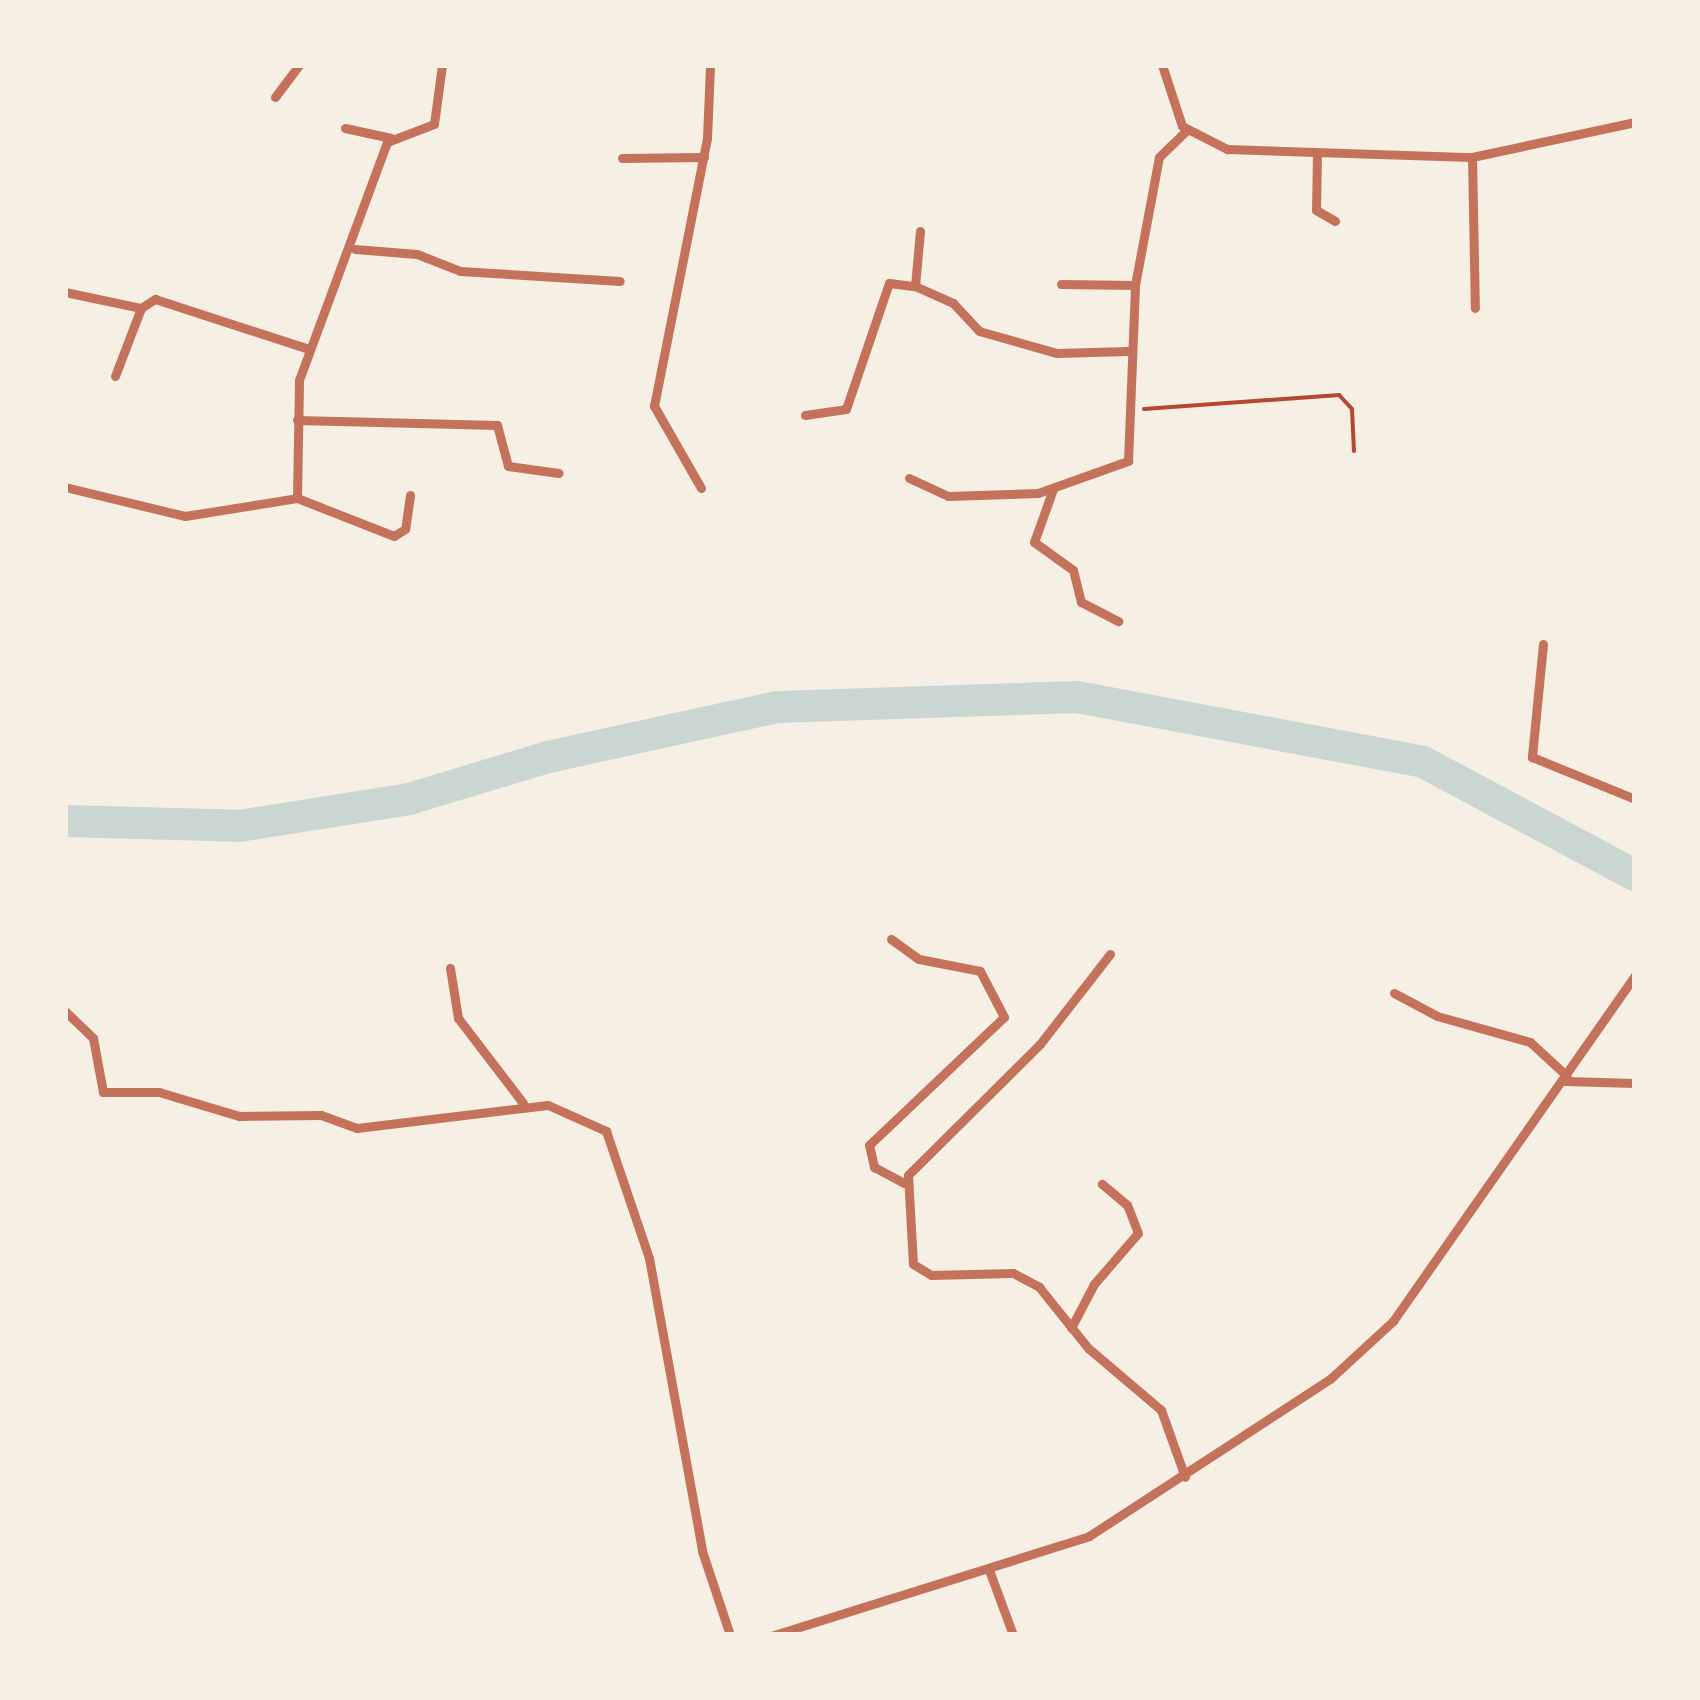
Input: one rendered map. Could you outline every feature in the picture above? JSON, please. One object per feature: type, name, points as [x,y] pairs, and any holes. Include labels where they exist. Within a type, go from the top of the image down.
[{"type":"street","points":[[275,98],[299,65]]},
{"type":"street","points":[[345,128],[391,138],[434,124],[442,65]]},
{"type":"street","points":[[701,488],[654,406],[704,157],[710,65]]},
{"type":"street","points":[[1162,65],[1186,132],[1226,149],[1472,157],[1635,122]]},
{"type":"street","points":[[909,478],[948,496],[1053,489],[1128,461],[1134,409],[1126,351],[1135,286],[1159,157],[1186,132]]},
{"type":"street","points":[[297,498],[297,420],[306,348],[354,249],[391,138]]},
{"type":"street","points":[[1317,154],[1316,210],[1335,221]]},
{"type":"street","points":[[622,158],[704,157]]},
{"type":"street","points":[[1472,157],[1475,308]]},
{"type":"street","points":[[915,286],[920,231]]},
{"type":"street","points":[[354,249],[407,252],[460,272],[620,281]]},
{"type":"street","points":[[805,415],[846,409],[889,283],[915,286],[953,303],[986,335],[1057,353],[1126,351]]},
{"type":"street","points":[[1061,284],[1135,286]]},
{"type":"street","points":[[65,292],[142,308],[159,299],[306,348]]},
{"type":"street","points":[[115,376],[142,308]]},
{"type":"street","points":[[297,420],[494,424],[508,466],[559,474]]},
{"type":"street","points":[[65,486],[185,516],[297,498],[394,536],[405,529],[410,495]]},
{"type":"street","points":[[1053,489],[1034,542],[1073,570],[1081,602],[1118,622]]},
{"type":"street","points":[[1543,644],[1532,757],[1635,799]]},
{"type":"street","points":[[891,940],[918,959],[980,971],[1004,1017],[869,1145],[874,1167],[904,1183]]},
{"type":"street","points":[[904,1183],[1040,1044],[1110,954]]},
{"type":"street","points":[[450,968],[458,1018],[523,1103]]},
{"type":"street","points":[[774,1635],[1089,1536],[1186,1477],[1370,1346],[1566,1078],[1633,979]]},
{"type":"street","points":[[1394,992],[1437,1016],[1530,1042],[1566,1078],[1635,1083]]},
{"type":"street","points":[[65,1011],[93,1038],[103,1092],[159,1092],[239,1116],[321,1115],[357,1128],[523,1103],[592,1121],[614,1144],[649,1258],[702,1552],[730,1635]]},
{"type":"street","points":[[904,1183],[916,1270],[1027,1277],[1071,1328],[1161,1410],[1186,1477]]},
{"type":"street","points":[[1071,1328],[1138,1233],[1126,1204],[1102,1184]]},
{"type":"street","points":[[990,1570],[1012,1635]]},
{"type":"path","points":[[1134,409],[1339,396],[1352,409],[1354,451]]},
{"type":"waterway","points":[[65,821],[239,826],[409,799],[548,757],[778,707],[1077,697],[1423,762],[1635,875]]}]
